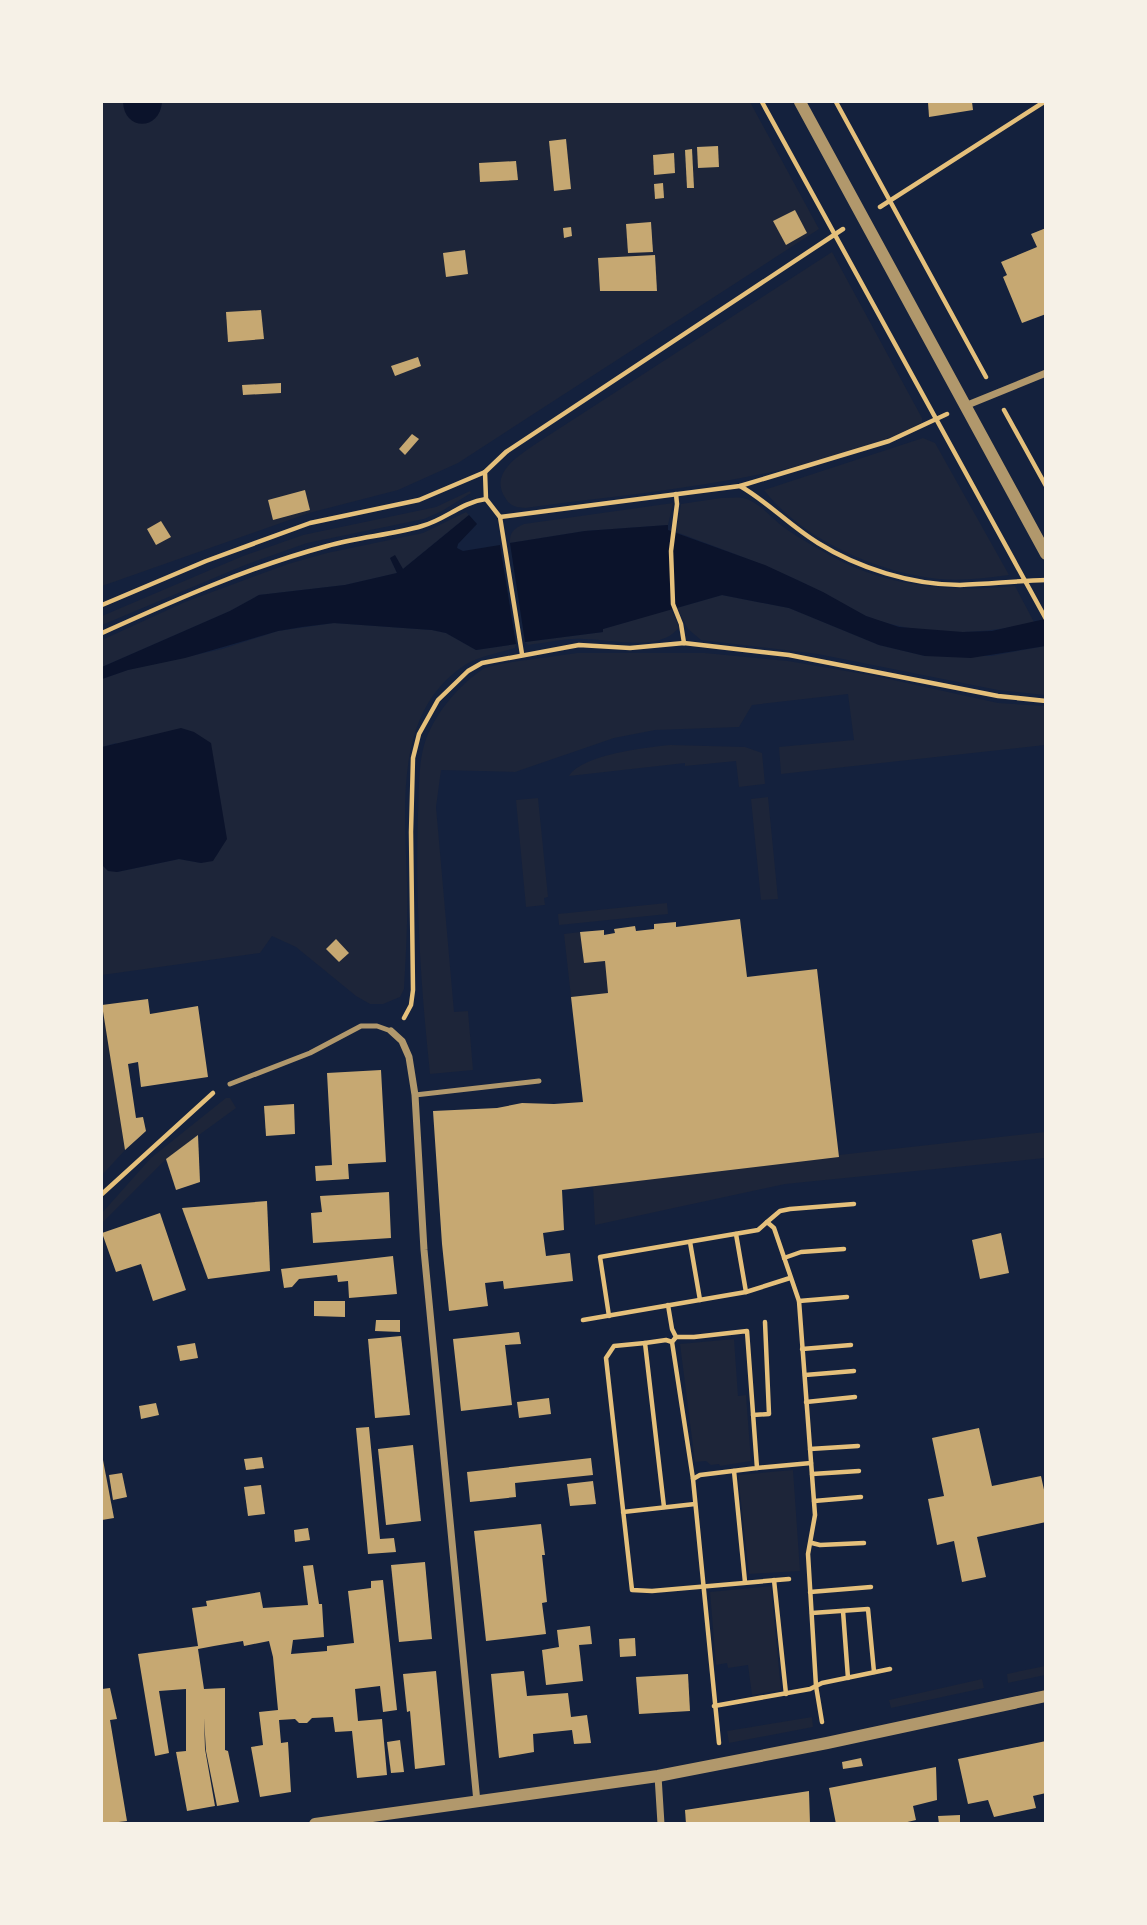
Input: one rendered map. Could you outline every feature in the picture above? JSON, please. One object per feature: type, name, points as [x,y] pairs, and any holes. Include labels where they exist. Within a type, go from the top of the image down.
[{"type":"street","points":[[800,102],[1045,554]]},
{"type":"street","points":[[965,406],[1045,373]]},
{"type":"street","points":[[391,1031],[402,1041],[409,1057],[415,1095],[424,1251],[477,1802]]},
{"type":"street","points":[[323,1823],[658,1776],[1045,1696]]},
{"type":"street","points":[[658,1776],[661,1824]]},
{"type":"lane","points":[[230,1084],[310,1053],[361,1026],[377,1026],[391,1031]]},
{"type":"lane","points":[[415,1095],[539,1081]]},
{"type":"path","points":[[762,102],[1045,619]]},
{"type":"path","points":[[836,102],[1045,486]]},
{"type":"path","points":[[102,605],[206,561],[310,523],[419,500],[485,472],[506,452],[834,234],[891,201],[1044,102]]},
{"type":"path","points":[[500,517],[740,486],[889,441],[965,406]]},
{"type":"path","points":[[485,472],[486,499],[500,517],[523,654]]},
{"type":"path","points":[[740,486],[818,544],[845,558],[886,573],[924,582],[959,585],[1045,580]]},
{"type":"path","points":[[676,494],[672,531],[673,604],[681,624],[684,643]]},
{"type":"path","points":[[102,633],[183,596],[288,557],[330,545],[424,526],[465,505],[486,499]]},
{"type":"path","points":[[391,1031],[405,1017],[414,990],[411,832],[413,758],[419,734],[439,700],[468,671],[482,663],[579,645],[630,648],[684,643],[789,655],[998,696],[1045,701]]},
{"type":"path","points":[[102,1194],[213,1093],[230,1084]]},
{"type":"path","points":[[609,1316],[600,1257],[758,1230],[780,1211],[854,1204]]},
{"type":"path","points":[[767,1222],[774,1228],[799,1301],[815,1515],[808,1554],[810,1592],[816,1686],[827,1743]]},
{"type":"path","points":[[736,1234],[746,1292]]},
{"type":"path","points":[[690,1242],[700,1300]]},
{"type":"path","points":[[784,1258],[801,1252],[844,1249]]},
{"type":"path","points":[[583,1320],[746,1292],[791,1278]]},
{"type":"path","points":[[799,1301],[847,1297]]},
{"type":"path","points":[[668,1305],[676,1337]]},
{"type":"path","points":[[753,1416],[769,1414],[765,1322]]},
{"type":"path","points":[[676,1337],[694,1338],[747,1331],[757,1468]]},
{"type":"path","points":[[676,1337],[672,1342],[693,1479],[722,1764]]},
{"type":"path","points":[[672,1342],[666,1340],[614,1346],[606,1358],[632,1590],[652,1591],[789,1579]]},
{"type":"path","points":[[645,1343],[664,1507]]},
{"type":"path","points":[[802,1349],[851,1345]]},
{"type":"path","points":[[804,1375],[854,1371]]},
{"type":"path","points":[[806,1402],[855,1397]]},
{"type":"path","points":[[810,1449],[858,1446]]},
{"type":"path","points":[[693,1479],[700,1475],[811,1463]]},
{"type":"path","points":[[734,1471],[745,1582]]},
{"type":"path","points":[[812,1474],[859,1471]]},
{"type":"path","points":[[814,1501],[861,1497]]},
{"type":"path","points":[[623,1512],[695,1504]]},
{"type":"path","points":[[812,1543],[864,1543]]},
{"type":"path","points":[[774,1580],[786,1694]]},
{"type":"path","points":[[810,1592],[872,1587]]},
{"type":"path","points":[[812,1613],[868,1609],[874,1672]]},
{"type":"path","points":[[843,1611],[848,1678]]},
{"type":"path","points":[[714,1706],[786,1694],[816,1686],[821,1682],[890,1669]]},
{"type":"shaded area","points":[[102,102],[750,102],[819,229],[458,463],[398,490],[309,513],[102,586]]},
{"type":"shaded area","points":[[123,102],[162,102],[160,112],[155,118],[142,124],[129,118]]},
{"type":"shaded area","points":[[832,252],[922,422],[902,433],[837,455],[721,482],[525,508],[514,506],[508,501],[501,489],[501,480],[516,458]]},
{"type":"shaded area","points":[[923,438],[935,443],[1009,575],[939,579],[866,561],[842,551],[799,524],[764,490]]},
{"type":"shaded area","points":[[470,491],[471,493],[442,511],[424,519],[307,543],[245,565],[102,625],[102,616],[243,556],[303,535],[436,507]]},
{"type":"shaded area","points":[[721,498],[749,500],[811,545],[858,569],[879,576],[946,588],[1015,586],[1034,622],[971,632],[928,631],[886,623],[857,612],[780,572],[676,532],[681,504]]},
{"type":"shaded area","points":[[673,503],[668,525],[585,531],[510,543],[513,531],[524,524]]},
{"type":"shaded area","points":[[466,512],[469,515],[403,569],[390,558],[397,573],[345,585],[259,595],[230,611],[102,667],[102,640],[185,602],[288,564],[423,533]]},
{"type":"shaded area","points":[[469,515],[477,524],[457,548],[463,551],[500,545],[516,644],[476,650],[446,633],[432,630],[334,623],[278,631],[102,679],[102,667],[230,611],[259,595],[345,585],[397,573],[390,558],[395,555],[403,569]]},
{"type":"shaded area","points":[[668,525],[668,530],[765,565],[866,616],[899,627],[963,632],[992,631],[1045,619],[1045,646],[971,658],[925,656],[879,645],[789,608],[722,595],[603,629],[603,632],[525,642],[510,543],[585,531]]},
{"type":"shaded area","points":[[722,595],[789,608],[879,645],[925,656],[991,656],[1045,646],[1045,695],[998,690],[818,654],[701,640],[688,629],[677,608]]},
{"type":"shaded area","points":[[671,609],[679,627],[660,640],[635,643],[576,639],[528,645],[525,642],[603,632],[603,629]]},
{"type":"shaded area","points":[[334,623],[432,630],[446,633],[476,650],[516,644],[515,648],[465,665],[442,685],[425,708],[414,735],[405,793],[407,922],[404,989],[400,997],[383,1004],[370,1004],[356,996],[296,947],[272,936],[260,953],[102,975],[102,859],[103,865],[117,872],[179,859],[201,863],[217,855],[220,847],[116,743],[102,747],[102,679],[127,670],[222,649],[278,631]]},
{"type":"shaded area","points":[[577,653],[705,653],[788,661],[875,676],[998,703],[1045,706],[1045,745],[781,774],[779,747],[854,740],[848,694],[752,705],[739,727],[655,730],[614,738],[515,772],[441,770],[436,807],[454,1012],[468,1011],[473,1070],[430,1074],[421,976],[417,878],[419,775],[426,739],[449,700],[483,669]]},
{"type":"shaded area","points":[[181,728],[194,732],[211,743],[227,839],[213,861],[201,863],[179,859],[117,872],[108,871],[102,865],[102,747]]},
{"type":"shaded area","points":[[671,745],[745,747],[762,753],[765,784],[739,787],[736,761],[685,766],[685,763],[569,776],[576,769],[600,757]]},
{"type":"shaded area","points":[[768,797],[778,899],[761,900],[751,799]]},
{"type":"shaded area","points":[[538,798],[548,897],[544,898],[545,905],[526,907],[516,800]]},
{"type":"shaded area","points":[[667,903],[668,914],[559,925],[558,914]]},
{"type":"shaded area","points":[[580,932],[584,963],[605,961],[608,993],[571,997],[564,934]]},
{"type":"shaded area","points":[[102,1001],[125,1150],[102,1175]]},
{"type":"shaded area","points":[[226,1098],[230,1098],[236,1108],[166,1159],[102,1223],[102,1213],[151,1158]]},
{"type":"shaded area","points":[[1045,1132],[1045,1158],[785,1184],[595,1225],[593,1186]]},
{"type":"shaded area","points":[[734,1339],[738,1396],[746,1395],[751,1461],[720,1466],[706,1461],[695,1462],[680,1344]]},
{"type":"shaded area","points":[[793,1470],[800,1571],[749,1574],[738,1475]]},
{"type":"shaded area","points":[[771,1586],[781,1690],[752,1695],[748,1665],[728,1668],[727,1663],[716,1665],[710,1592]]},
{"type":"shaded area","points":[[1045,1666],[1045,1675],[1008,1683],[1007,1674]]},
{"type":"shaded area","points":[[982,1679],[984,1688],[891,1708],[889,1700]]},
{"type":"shaded area","points":[[812,1717],[813,1727],[729,1743],[727,1731]]},
{"type":"building","points":[[928,102],[972,102],[973,110],[929,117]]},
{"type":"building","points":[[566,139],[571,189],[554,191],[549,141]]},
{"type":"building","points":[[718,146],[719,167],[698,168],[697,147]]},
{"type":"building","points":[[692,149],[694,188],[687,188],[685,150]]},
{"type":"building","points":[[674,153],[675,173],[654,175],[653,155]]},
{"type":"building","points":[[516,161],[518,180],[480,182],[479,163]]},
{"type":"building","points":[[663,183],[664,198],[655,199],[654,184]]},
{"type":"building","points":[[795,210],[807,233],[786,245],[773,221]]},
{"type":"building","points":[[651,222],[653,252],[628,253],[626,224]]},
{"type":"building","points":[[571,227],[572,236],[564,238],[563,228]]},
{"type":"building","points":[[1046,228],[1046,314],[1022,323],[1003,277],[1007,275],[1001,262],[1037,247],[1031,234]]},
{"type":"building","points":[[465,250],[468,274],[446,277],[443,253]]},
{"type":"building","points":[[655,255],[657,291],[600,291],[598,258]]},
{"type":"building","points":[[261,310],[264,339],[228,342],[226,312]]},
{"type":"building","points":[[418,357],[421,366],[395,376],[391,366]]},
{"type":"building","points":[[281,383],[281,393],[243,395],[242,385]]},
{"type":"building","points":[[412,434],[419,439],[405,455],[399,449]]},
{"type":"building","points":[[305,490],[310,510],[273,520],[268,500]]},
{"type":"building","points":[[161,521],[171,537],[156,545],[147,529]]},
{"type":"building","points":[[740,919],[747,977],[817,969],[839,1157],[562,1190],[564,1230],[543,1233],[546,1256],[570,1253],[573,1281],[504,1289],[503,1281],[485,1283],[488,1306],[449,1311],[433,1111],[497,1108],[522,1103],[583,1102],[571,997],[608,993],[605,961],[584,963],[580,932],[604,930],[604,935],[615,933],[614,929],[635,926],[636,931],[654,929],[654,924],[676,922],[676,927]]},
{"type":"building","points":[[336,939],[349,953],[339,962],[326,949]]},
{"type":"building","points":[[148,999],[150,1014],[198,1006],[208,1077],[141,1087],[138,1062],[128,1064],[136,1118],[143,1117],[146,1131],[125,1150],[102,1005]]},
{"type":"building","points":[[381,1070],[386,1162],[348,1164],[349,1179],[316,1181],[315,1166],[332,1165],[327,1073]]},
{"type":"building","points":[[294,1104],[295,1134],[266,1136],[264,1106]]},
{"type":"building","points":[[198,1135],[200,1182],[176,1190],[166,1159]]},
{"type":"building","points":[[389,1192],[391,1238],[313,1243],[311,1213],[322,1212],[320,1196]]},
{"type":"building","points":[[267,1201],[270,1271],[208,1279],[182,1208]]},
{"type":"building","points":[[160,1213],[186,1290],[153,1301],[141,1264],[116,1272],[102,1233]]},
{"type":"building","points":[[1001,1233],[1009,1273],[980,1279],[972,1240]]},
{"type":"building","points":[[393,1256],[397,1294],[349,1298],[348,1281],[338,1282],[337,1275],[299,1279],[292,1287],[284,1288],[281,1269]]},
{"type":"building","points":[[314,1301],[345,1301],[345,1317],[314,1316]]},
{"type":"building","points":[[376,1320],[400,1320],[400,1332],[375,1331]]},
{"type":"building","points":[[519,1332],[521,1344],[505,1345],[512,1405],[461,1411],[453,1339]]},
{"type":"building","points":[[401,1336],[410,1415],[375,1418],[368,1339]]},
{"type":"building","points":[[195,1343],[198,1358],[180,1361],[177,1346]]},
{"type":"building","points":[[549,1398],[551,1414],[519,1418],[517,1402]]},
{"type":"building","points":[[156,1403],[159,1415],[141,1419],[139,1406]]},
{"type":"building","points":[[369,1427],[380,1539],[394,1538],[396,1552],[368,1554],[356,1428]]},
{"type":"building","points":[[979,1428],[992,1486],[1041,1476],[1046,1499],[1046,1522],[977,1537],[986,1577],[962,1582],[954,1541],[937,1545],[928,1499],[944,1496],[932,1438]]},
{"type":"building","points":[[413,1445],[421,1521],[386,1525],[378,1449]]},
{"type":"building","points":[[262,1457],[264,1468],[246,1470],[244,1459]]},
{"type":"building","points":[[591,1458],[593,1475],[515,1483],[516,1497],[470,1502],[467,1472]]},
{"type":"building","points":[[102,1461],[114,1518],[102,1520]]},
{"type":"building","points":[[122,1473],[127,1497],[113,1500],[109,1475]]},
{"type":"building","points":[[593,1481],[596,1504],[570,1506],[567,1484]]},
{"type":"building","points":[[261,1485],[265,1514],[248,1516],[244,1487]]},
{"type":"building","points":[[541,1524],[547,1602],[542,1603],[546,1634],[486,1641],[474,1531]]},
{"type":"building","points":[[308,1528],[310,1540],[295,1542],[294,1530]]},
{"type":"building","points":[[425,1562],[432,1639],[399,1642],[391,1565]]},
{"type":"building","points":[[313,1565],[319,1604],[322,1604],[324,1637],[293,1640],[291,1654],[327,1651],[327,1646],[354,1643],[348,1591],[371,1588],[371,1581],[383,1580],[397,1710],[383,1712],[380,1686],[355,1689],[358,1721],[382,1719],[387,1775],[357,1778],[352,1731],[335,1732],[333,1717],[312,1718],[307,1723],[299,1723],[295,1719],[279,1720],[281,1743],[288,1742],[291,1792],[260,1797],[251,1747],[263,1745],[259,1712],[278,1710],[269,1641],[244,1646],[243,1641],[214,1646],[198,1649],[204,1689],[225,1688],[225,1750],[228,1751],[239,1802],[217,1806],[206,1751],[204,1718],[205,1749],[215,1806],[187,1811],[176,1752],[186,1751],[186,1689],[159,1691],[169,1753],[155,1756],[138,1654],[198,1646],[192,1608],[207,1606],[206,1601],[260,1592],[263,1608],[308,1605],[303,1566]]},
{"type":"building","points":[[590,1626],[592,1644],[579,1645],[583,1681],[546,1685],[542,1650],[559,1647],[557,1630]]},
{"type":"building","points":[[635,1638],[636,1656],[620,1657],[619,1639]]},
{"type":"building","points":[[436,1671],[445,1765],[415,1769],[410,1711],[407,1712],[403,1674]]},
{"type":"building","points":[[524,1671],[527,1696],[568,1693],[571,1717],[587,1715],[591,1743],[574,1744],[572,1730],[533,1734],[534,1752],[499,1758],[491,1674]]},
{"type":"building","points":[[688,1674],[690,1711],[639,1714],[636,1677]]},
{"type":"building","points":[[110,1688],[117,1719],[110,1720],[127,1821],[102,1824],[102,1689]]},
{"type":"building","points":[[400,1740],[404,1772],[391,1773],[387,1742]]},
{"type":"building","points":[[1046,1741],[1046,1793],[1033,1796],[1036,1808],[994,1817],[988,1800],[968,1804],[958,1759]]},
{"type":"building","points":[[861,1758],[863,1766],[843,1769],[842,1762]]},
{"type":"building","points":[[936,1767],[937,1800],[913,1806],[916,1820],[899,1824],[836,1824],[829,1788]]},
{"type":"building","points":[[809,1791],[810,1824],[686,1824],[685,1810]]},
{"type":"building","points":[[960,1815],[960,1824],[939,1824],[938,1816]]}]
